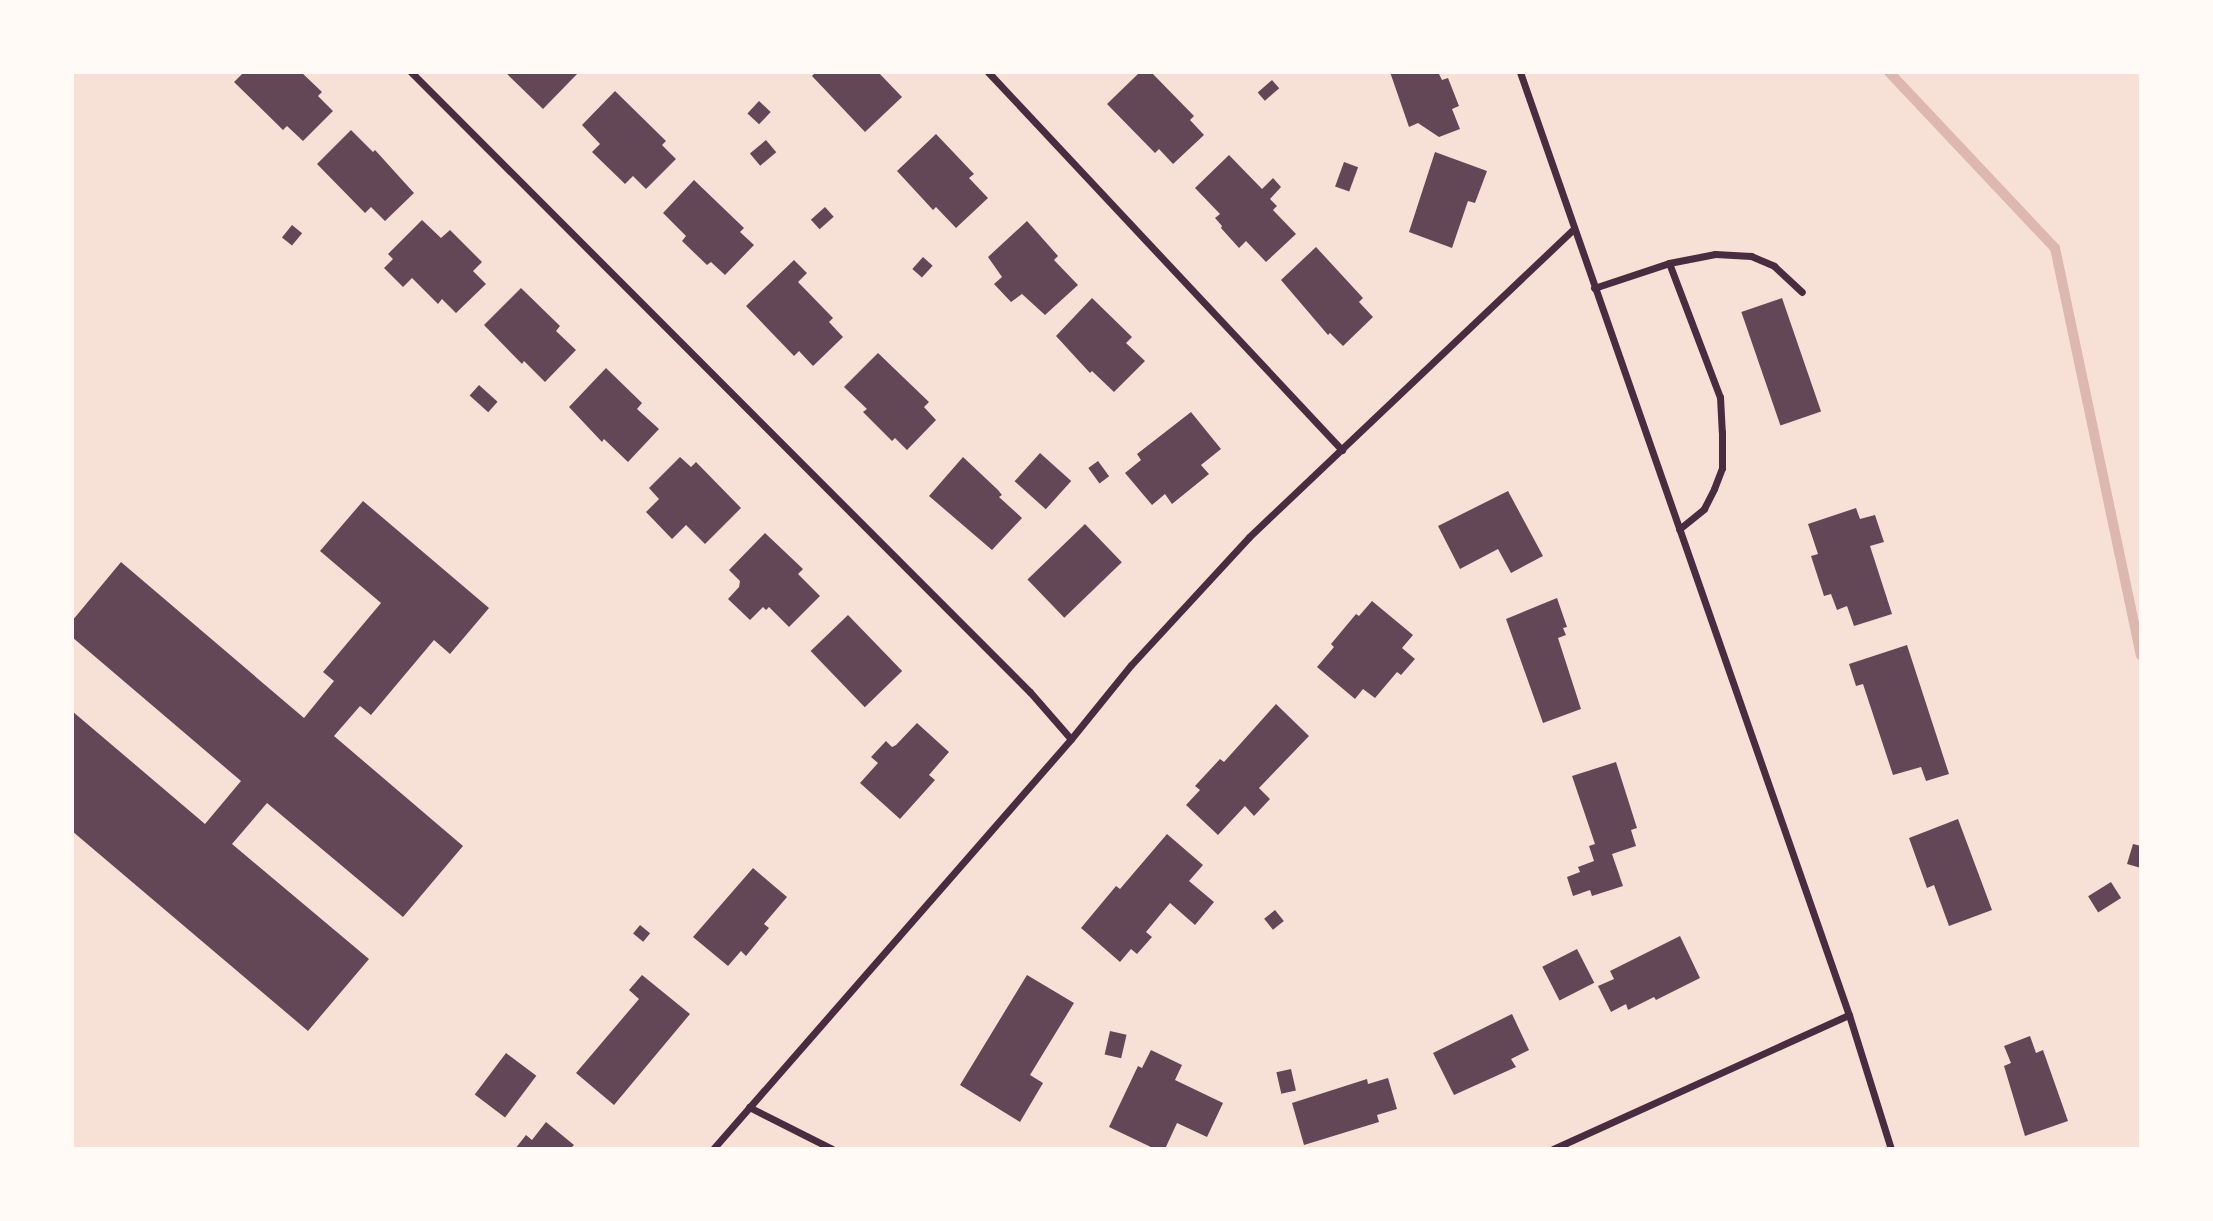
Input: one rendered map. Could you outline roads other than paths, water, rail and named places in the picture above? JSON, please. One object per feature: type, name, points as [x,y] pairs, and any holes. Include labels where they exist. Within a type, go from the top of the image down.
[{"type":"street","points":[[411,72],[1030,692],[1071,739]]},
{"type":"street","points":[[988,72],[1342,450]]},
{"type":"street","points":[[1520,72],[1849,1016],[1891,1149]]},
{"type":"street","points":[[713,1149],[1071,739],[1131,665],[1249,537],[1573,229]]},
{"type":"street","points":[[1594,288],[1669,263],[1716,254],[1751,256],[1774,266],[1802,292]]},
{"type":"street","points":[[1669,263],[1720,397],[1722,432],[1722,468],[1714,489],[1704,509],[1679,529]]},
{"type":"street","points":[[1553,1149],[1849,1016]]},
{"type":"street","points":[[749,1107],[832,1149]]},
{"type":"waterway","points":[[1889,72],[2055,248],[2141,655]]}]
